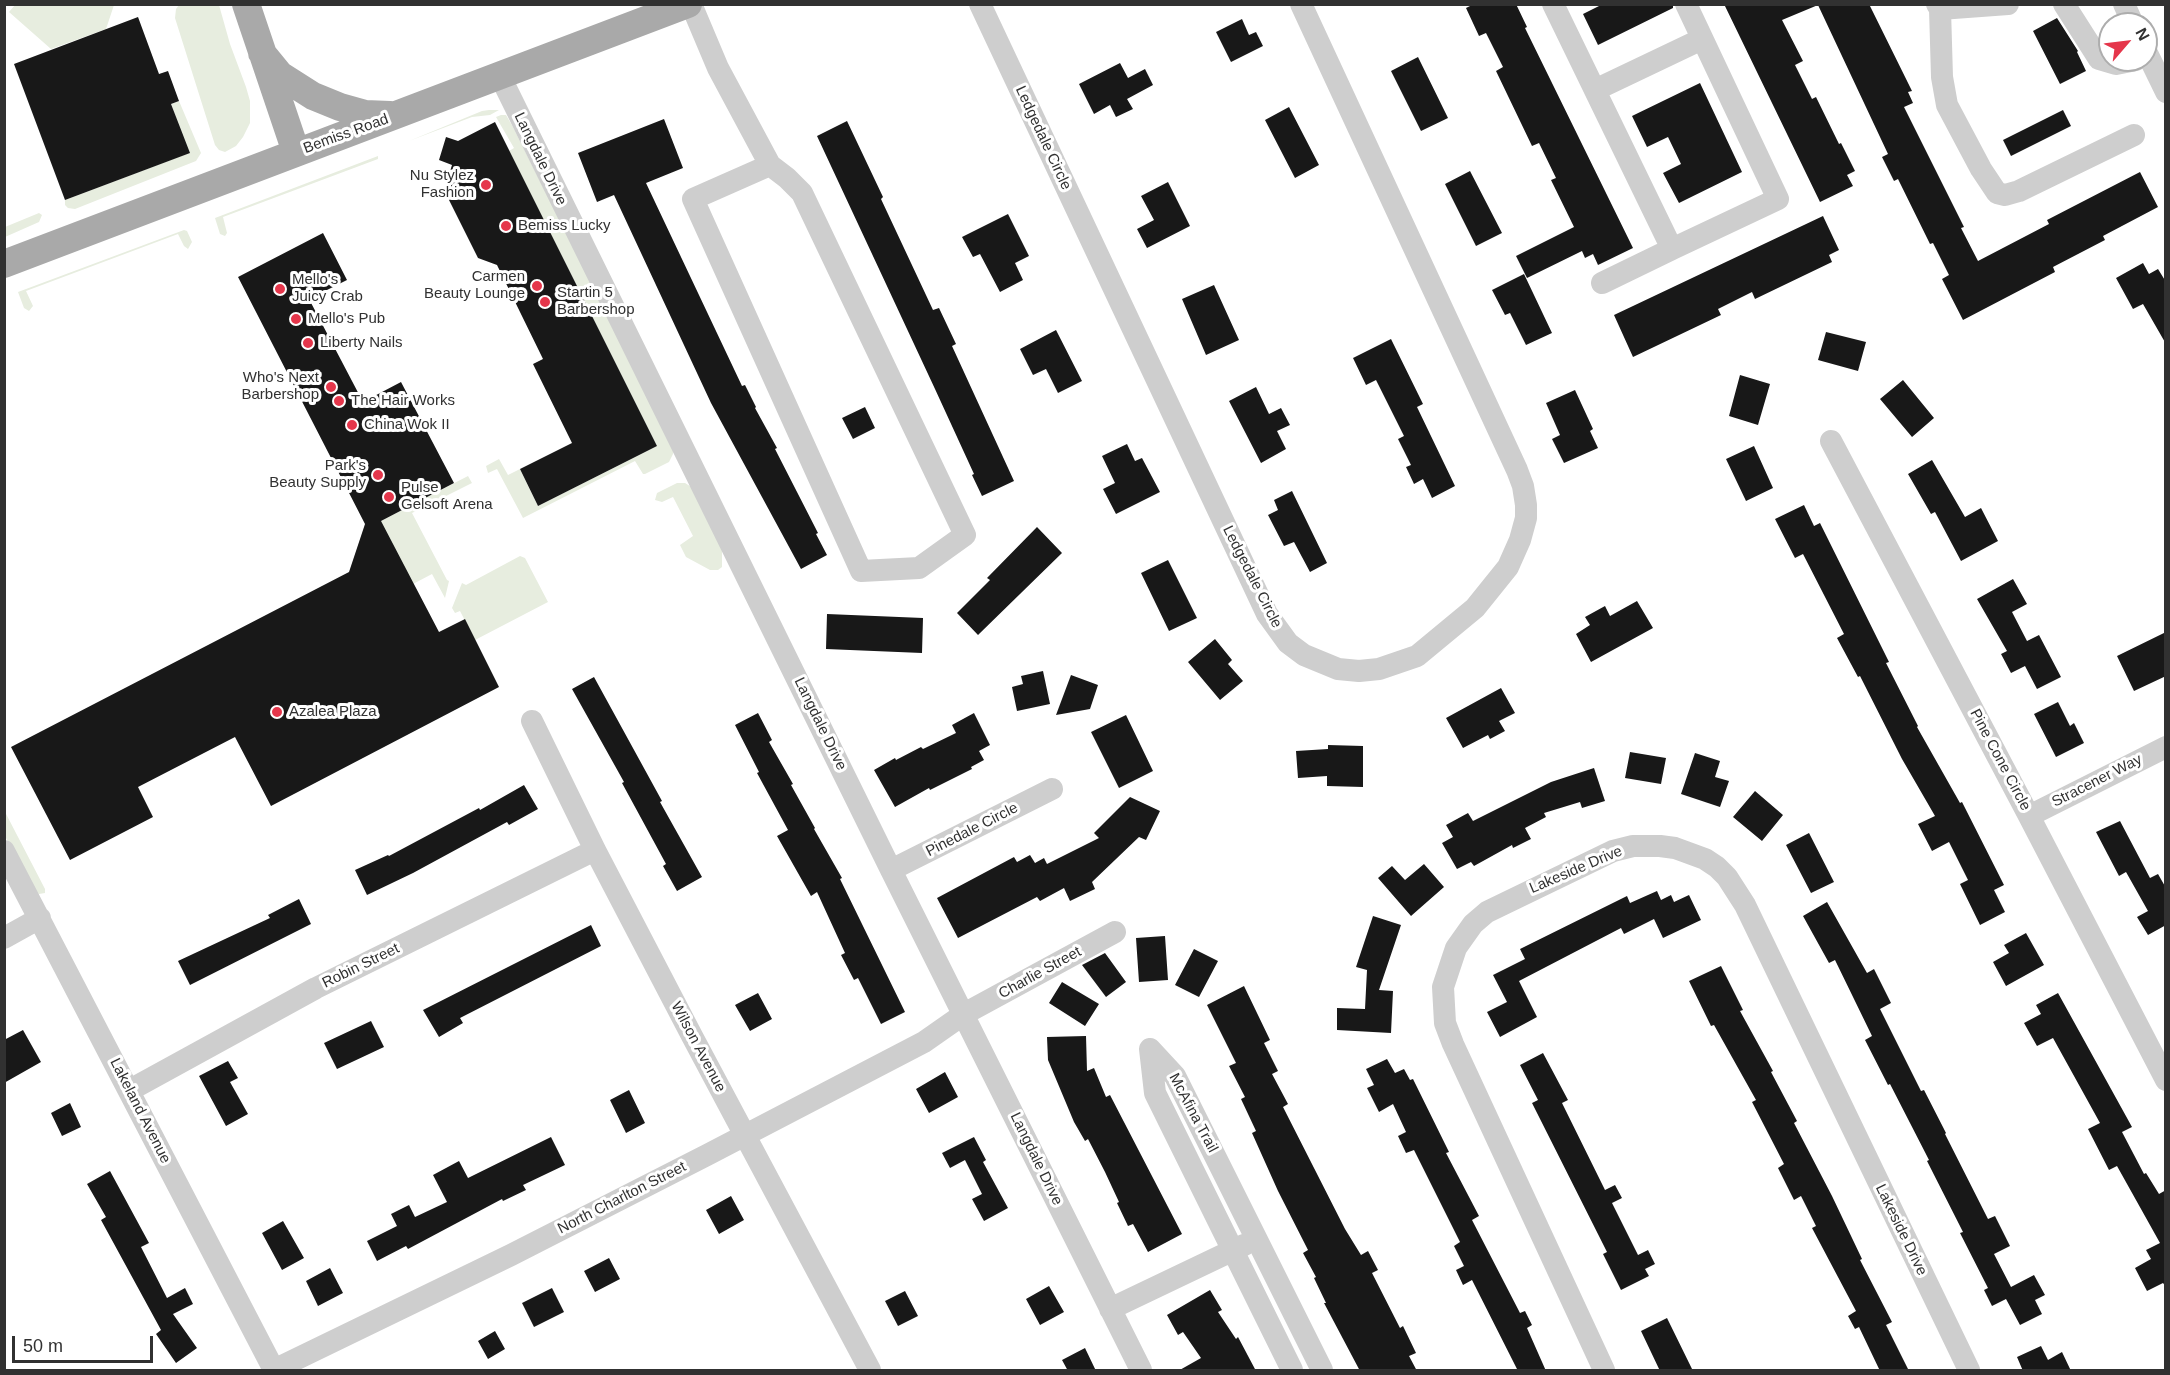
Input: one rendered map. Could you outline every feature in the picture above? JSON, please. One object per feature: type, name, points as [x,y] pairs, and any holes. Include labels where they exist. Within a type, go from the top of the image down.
[{"type":"main road","points":[[246,4],[296,152]]},
{"type":"main road","name":"Bemiss Road","points":[[4,264],[689,4]]},
{"type":"main road","points":[[262,53],[280,75],[313,96],[365,114],[398,115]]},
{"type":"street","points":[[689,4],[718,69],[770,165],[788,178],[802,193],[965,535],[919,568],[861,571],[693,199],[770,165]]},
{"type":"street","name":"Ledgedale Circle","points":[[980,4],[1268,614],[1288,643],[1304,655],[1338,669],[1359,671],[1379,669],[1417,656],[1475,608],[1508,567],[1520,540],[1526,518],[1526,505],[1523,486],[1517,470],[1301,4]]},
{"type":"street","points":[[1553,4],[1672,249]]},
{"type":"street","points":[[1602,283],[1778,199],[1686,4]]},
{"type":"street","points":[[2008,4],[1939,7],[1942,77],[1947,105],[1980,169],[1997,193],[2005,195],[2019,191],[2134,135]]},
{"type":"street","points":[[2064,4],[2098,58]]},
{"type":"street","points":[[1595,90],[1702,39]]},
{"type":"street","points":[[2154,72],[2166,92]]},
{"type":"street","name":"Langdale Drive","points":[[500,76],[891,870],[1141,1371]]},
{"type":"street","name":"Pine Cone Circle","points":[[1831,441],[2166,1080]]},
{"type":"street","name":"Wilson Avenue","points":[[532,721],[595,850],[870,1371]]},
{"type":"street","name":"Stracener Way","points":[[2029,816],[2166,747]]},
{"type":"street","name":"Pinedale Circle","points":[[891,870],[1052,789]]},
{"type":"street","name":"Lakeside Drive","points":[[1604,1371],[1453,1044],[1445,1023],[1443,987],[1456,948],[1473,924],[1487,912],[1613,851],[1633,846],[1660,846],[1674,848],[1705,859],[1717,867],[1727,877],[1745,905],[1969,1371]]},
{"type":"street","name":"Robin Street","points":[[130,1090],[316,988],[595,850]]},
{"type":"street","name":"Lakeland Avenue","points":[[4,851],[274,1370]]},
{"type":"street","points":[[4,938],[40,918]]},
{"type":"street","name":"Charlie Street","points":[[964,1014],[1115,932]]},
{"type":"street","name":"North Charlton Street","points":[[274,1370],[511,1255],[924,1042],[964,1014]]},
{"type":"street","name":"McAfina Trail","points":[[1292,1371],[1155,1093],[1150,1049],[1175,1076],[1322,1371]]},
{"type":"street","points":[[1187,1157],[1211,1145]]},
{"type":"street","points":[[1110,1309],[1257,1239]]},
{"type":"street","points":[[1270,1327],[1294,1315]]},
{"type":"shaded area","points":[[15,5],[114,5],[106,29],[51,49],[9,12]]},
{"type":"shaded area","points":[[179,5],[219,5],[246,87],[250,101],[250,123],[236,146],[225,152],[219,150],[215,145],[175,18]]},
{"type":"shaded area","points":[[179,101],[201,153],[196,161],[75,209],[65,205],[65,200],[189,153],[171,104]]},
{"type":"shaded area","points":[[499,110],[490,115],[472,117],[409,141],[482,111]]},
{"type":"shaded area","points":[[506,115],[513,127],[673,447],[673,454],[669,462],[645,474],[635,461],[523,518],[497,469],[488,473],[486,466],[499,459],[508,475],[520,469],[538,506],[657,446],[509,151],[514,148],[496,117]]},
{"type":"shaded area","points":[[378,156],[378,159],[223,217],[227,233],[225,236],[220,234],[215,218]]},
{"type":"shaded area","points":[[39,213],[42,215],[39,222],[5,237],[5,227]]},
{"type":"shaded area","points":[[184,230],[187,231],[192,242],[188,249],[178,234],[26,291],[33,306],[29,311],[24,308],[18,292]]},
{"type":"shaded area","points":[[468,476],[472,483],[412,513],[449,581],[445,598],[432,574],[413,584],[377,523]]},
{"type":"shaded area","points":[[677,483],[685,483],[693,488],[722,546],[722,567],[718,570],[710,570],[686,557],[680,545],[693,536],[673,497],[662,502],[655,500],[657,493]]},
{"type":"shaded area","points":[[520,556],[525,558],[548,602],[475,640],[460,611],[455,613],[452,608],[462,583],[466,585]]},
{"type":"shaded area","points":[[4,810],[45,893],[39,894],[33,891],[5,836]]},
{"type":"building","points":[[1474,4],[1516,4],[1527,27],[1525,28],[1633,248],[1598,265],[1593,254],[1585,258],[1582,251],[1527,278],[1516,256],[1574,227],[1551,180],[1556,178],[1539,143],[1532,146],[1496,71],[1503,67],[1486,33],[1479,36],[1466,8]]},
{"type":"building","points":[[1603,4],[1673,4],[1673,8],[1598,45],[1583,14]]},
{"type":"building","points":[[1724,4],[1869,4],[1912,91],[1908,92],[1913,103],[1904,107],[1964,227],[1961,228],[1978,261],[2049,224],[2047,220],[2140,172],[2158,207],[2103,236],[2105,240],[2053,267],[2055,272],[1963,320],[1942,279],[1949,275],[1933,243],[1930,244],[1898,179],[1894,181],[1882,157],[1888,154],[1818,5],[1782,20],[1803,61],[1795,65],[1812,99],[1816,97],[1855,171],[1847,175],[1853,186],[1820,202]]},
{"type":"building","points":[[138,17],[159,74],[168,71],[179,101],[171,104],[190,153],[65,200],[14,64]]},
{"type":"building","points":[[2057,18],[2078,51],[2086,71],[2060,84],[2033,31]]},
{"type":"building","points":[[1242,19],[1249,35],[1256,32],[1263,46],[1231,62],[1216,32]]},
{"type":"building","points":[[1418,57],[1448,118],[1421,131],[1391,71]]},
{"type":"building","points":[[1120,63],[1128,78],[1145,69],[1153,85],[1127,99],[1133,109],[1116,117],[1110,105],[1094,114],[1079,84]]},
{"type":"building","points":[[1700,83],[1742,172],[1679,203],[1663,173],[1681,164],[1668,137],[1647,147],[1632,116]]},
{"type":"building","points":[[1289,107],[1319,165],[1295,178],[1265,120]]},
{"type":"building","points":[[2063,110],[2071,126],[2011,156],[2003,140]]},
{"type":"building","points":[[664,119],[683,168],[646,183],[742,386],[745,385],[777,448],[775,449],[827,555],[801,569],[711,403],[614,195],[597,202],[578,153]]},
{"type":"building","points":[[847,121],[933,310],[939,308],[956,344],[952,346],[1014,481],[982,496],[972,475],[974,474],[817,136]]},
{"type":"building","points":[[495,122],[657,446],[538,506],[520,469],[572,443],[533,364],[543,359],[497,265],[478,258],[444,190],[452,165],[439,160],[446,137],[458,141]]},
{"type":"building","points":[[1470,171],[1502,233],[1476,246],[1445,184]]},
{"type":"building","points":[[1168,182],[1190,226],[1147,248],[1137,229],[1154,220],[1141,196]]},
{"type":"building","points":[[1008,214],[1029,256],[1015,263],[1023,280],[1000,292],[980,254],[973,257],[962,237]]},
{"type":"building","points":[[1823,216],[1839,250],[1829,255],[1832,262],[1755,299],[1752,292],[1718,309],[1721,315],[1633,357],[1614,315]]},
{"type":"building","name":"Azalea Plaza","points":[[323,233],[347,280],[309,299],[363,402],[401,382],[454,483],[381,521],[439,632],[465,619],[499,687],[271,806],[235,737],[138,787],[153,817],[70,860],[11,747],[349,572],[365,524],[238,277]]},
{"type":"building","points":[[2143,263],[2149,274],[2158,269],[2166,282],[2166,344],[2143,304],[2133,309],[2116,278]]},
{"type":"building","points":[[1524,274],[1552,333],[1526,345],[1510,313],[1505,315],[1492,290]]},
{"type":"building","points":[[1214,285],[1239,340],[1206,355],[1182,299]]},
{"type":"building","points":[[1056,330],[1082,381],[1058,393],[1046,369],[1033,375],[1020,349]]},
{"type":"building","points":[[1826,332],[1866,342],[1858,371],[1818,360]]},
{"type":"building","points":[[1391,339],[1423,404],[1417,407],[1455,486],[1432,498],[1423,479],[1414,484],[1406,467],[1411,465],[1398,439],[1404,436],[1376,380],[1366,385],[1353,358]]},
{"type":"building","points":[[1740,375],[1770,384],[1758,425],[1729,416]]},
{"type":"building","points":[[1903,380],[1934,418],[1912,437],[1880,399]]},
{"type":"building","points":[[1256,387],[1269,414],[1281,408],[1290,425],[1277,431],[1286,449],[1261,463],[1229,401]]},
{"type":"building","points":[[1575,390],[1593,429],[1590,431],[1598,448],[1564,463],[1552,439],[1560,435],[1546,403]]},
{"type":"building","points":[[865,407],[875,428],[853,439],[842,418]]},
{"type":"building","points":[[1127,444],[1135,461],[1142,458],[1160,492],[1116,514],[1103,489],[1115,483],[1102,456]]},
{"type":"building","points":[[1754,446],[1773,488],[1746,501],[1726,459]]},
{"type":"building","points":[[1932,460],[1965,517],[1981,508],[1998,541],[1961,561],[1935,512],[1931,514],[1908,474]]},
{"type":"building","points":[[1292,491],[1327,563],[1310,572],[1294,542],[1284,546],[1268,515],[1278,510],[1274,500]]},
{"type":"building","points":[[1804,505],[1814,526],[1820,523],[1889,662],[1886,663],[1917,727],[1960,803],[1962,802],[2004,885],[1994,890],[2005,912],[1980,925],[1960,884],[1968,880],[1949,842],[1932,851],[1918,824],[1935,816],[1902,759],[1860,676],[1858,677],[1837,638],[1844,634],[1803,554],[1795,558],[1775,519]]},
{"type":"building","points":[[1037,527],[1062,553],[978,635],[957,613],[990,580],[987,578]]},
{"type":"building","points":[[1168,560],[1197,618],[1169,631],[1141,573]]},
{"type":"building","points":[[2013,579],[2027,604],[2012,612],[2027,641],[2039,635],[2061,677],[2037,689],[2025,666],[2011,673],[2001,654],[2007,651],[1977,599]]},
{"type":"building","points":[[1637,601],[1653,628],[1591,662],[1576,634],[1590,625],[1585,617],[1605,606],[1610,616]]},
{"type":"building","points":[[827,614],[923,618],[922,653],[826,649]]},
{"type":"building","points":[[2166,632],[2166,676],[2134,691],[2117,656]]},
{"type":"building","points":[[1215,639],[1232,660],[1228,664],[1243,681],[1220,700],[1188,662]]},
{"type":"building","points":[[1043,671],[1050,704],[1017,711],[1012,687],[1023,684],[1021,676]]},
{"type":"building","points":[[1071,675],[1098,685],[1090,709],[1056,715]]},
{"type":"building","points":[[594,677],[702,877],[677,891],[663,866],[666,864],[622,783],[624,782],[572,689]]},
{"type":"building","points":[[1501,688],[1515,713],[1499,721],[1505,731],[1490,739],[1488,735],[1463,748],[1446,718]]},
{"type":"building","points":[[2058,702],[2070,726],[2074,723],[2084,743],[2056,757],[2034,714]]},
{"type":"building","points":[[758,713],[772,740],[769,742],[842,878],[840,879],[905,1012],[881,1024],[858,978],[854,980],[841,955],[845,953],[817,892],[811,896],[777,836],[788,830],[757,773],[759,772],[735,725]]},
{"type":"building","points":[[974,713],[990,745],[979,751],[984,760],[971,767],[972,769],[930,790],[929,788],[895,807],[874,770],[895,758],[896,760],[921,747],[923,749],[956,733],[952,725]]},
{"type":"building","points":[[1126,715],[1153,771],[1119,788],[1091,732]]},
{"type":"building","points":[[1328,745],[1363,746],[1363,787],[1327,786],[1327,776],[1298,778],[1296,751],[1328,749]]},
{"type":"building","points":[[1630,752],[1666,758],[1661,784],[1625,778]]},
{"type":"building","points":[[1695,753],[1720,761],[1715,777],[1729,781],[1720,807],[1681,794]]},
{"type":"building","points":[[1594,768],[1605,801],[1582,808],[1580,802],[1544,813],[1546,817],[1525,828],[1531,839],[1513,848],[1512,845],[1474,866],[1471,862],[1457,869],[1442,843],[1453,837],[1446,825],[1468,813],[1473,821],[1551,782]]},
{"type":"building","points":[[524,785],[538,809],[509,825],[507,822],[367,895],[355,870],[389,856]]},
{"type":"building","points":[[1755,791],[1783,815],[1762,841],[1733,817]]},
{"type":"building","points":[[1130,797],[1160,811],[1146,840],[1139,837],[1092,882],[1095,889],[1070,901],[1064,888],[1040,901],[1037,897],[958,938],[937,898],[1014,857],[1017,862],[1030,855],[1035,863],[1044,858],[1047,864],[1099,838],[1094,833]]},
{"type":"building","points":[[2120,821],[2150,878],[2158,874],[2166,888],[2166,925],[2148,935],[2137,917],[2148,911],[2126,872],[2119,876],[2096,832]]},
{"type":"building","points":[[1809,833],[1834,882],[1811,893],[1786,845]]},
{"type":"building","points":[[1424,864],[1444,887],[1411,916],[1378,878],[1392,866],[1405,880]]},
{"type":"building","points":[[1657,891],[1661,900],[1671,895],[1674,902],[1689,895],[1701,920],[1663,938],[1654,919],[1624,934],[1621,928],[1519,981],[1537,1017],[1500,1037],[1487,1012],[1507,1002],[1493,975],[1525,959],[1520,949],[1627,896],[1630,903]]},
{"type":"building","points":[[299,899],[311,924],[190,985],[178,961],[270,918],[268,915]]},
{"type":"building","points":[[1827,902],[1867,973],[1874,969],[1891,1003],[1880,1009],[1921,1091],[1924,1090],[1988,1219],[1995,1216],[2010,1246],[1994,1254],[2011,1287],[2034,1275],[2045,1295],[2035,1300],[2042,1314],[2020,1325],[2006,1299],[1992,1306],[1984,1290],[1988,1288],[1960,1233],[1963,1232],[1927,1161],[1929,1160],[1865,1040],[1872,1036],[1835,960],[1829,963],[1803,916]]},
{"type":"building","points":[[1373,916],[1401,925],[1379,990],[1393,991],[1391,1033],[1337,1030],[1337,1008],[1365,1009],[1367,970],[1356,967]]},
{"type":"building","points":[[591,925],[601,946],[460,1018],[463,1023],[439,1037],[423,1010]]},
{"type":"building","points":[[2026,933],[2044,965],[2006,986],[1993,962],[2009,953],[2004,945]]},
{"type":"building","points":[[1165,936],[1168,980],[1139,982],[1136,938]]},
{"type":"building","points":[[1194,949],[1218,961],[1199,997],[1175,985]]},
{"type":"building","points":[[1105,953],[1126,982],[1106,997],[1082,965]]},
{"type":"building","points":[[1721,966],[1743,1010],[1740,1011],[1773,1071],[1771,1072],[1797,1121],[1794,1123],[1832,1196],[1862,1259],[1860,1260],[1892,1322],[1886,1325],[1909,1371],[1880,1371],[1859,1327],[1855,1329],[1848,1316],[1856,1311],[1812,1228],[1816,1226],[1801,1196],[1794,1200],[1778,1168],[1784,1164],[1752,1102],[1756,1100],[1714,1025],[1711,1026],[1689,981]]},
{"type":"building","points":[[1062,982],[1099,1004],[1085,1026],[1049,1003]]},
{"type":"building","points":[[1244,986],[1270,1040],[1264,1043],[1278,1071],[1272,1074],[1288,1104],[1283,1107],[1345,1229],[1361,1255],[1368,1251],[1378,1270],[1372,1273],[1400,1328],[1403,1326],[1416,1353],[1409,1356],[1417,1371],[1360,1371],[1324,1303],[1326,1303],[1314,1278],[1316,1277],[1303,1253],[1308,1250],[1252,1133],[1256,1131],[1241,1099],[1245,1097],[1229,1066],[1236,1063],[1207,1005]]},
{"type":"building","points":[[758,993],[772,1019],[750,1031],[735,1005]]},
{"type":"building","points":[[2058,993],[2132,1127],[2122,1132],[2144,1174],[2146,1173],[2159,1194],[2166,1190],[2166,1287],[2163,1283],[2147,1291],[2135,1268],[2151,1259],[2146,1250],[2160,1243],[2117,1166],[2109,1170],[2088,1129],[2100,1123],[2053,1038],[2037,1046],[2024,1023],[2041,1014],[2036,1005]]},
{"type":"building","points":[[371,1021],[384,1047],[337,1069],[324,1043]]},
{"type":"building","points":[[23,1030],[41,1062],[4,1083],[4,1040]]},
{"type":"building","points":[[1086,1036],[1087,1071],[1094,1068],[1106,1097],[1110,1095],[1182,1234],[1148,1252],[1133,1224],[1128,1226],[1117,1203],[1119,1202],[1088,1139],[1085,1141],[1074,1122],[1048,1060],[1047,1037]]},
{"type":"building","points":[[1543,1053],[1568,1100],[1562,1103],[1605,1190],[1615,1185],[1622,1198],[1612,1203],[1638,1255],[1648,1250],[1655,1264],[1645,1269],[1649,1276],[1621,1290],[1603,1254],[1607,1252],[1532,1103],[1538,1100],[1520,1065]]},
{"type":"building","points":[[1387,1059],[1395,1073],[1404,1069],[1410,1080],[1413,1079],[1449,1152],[1446,1153],[1479,1216],[1472,1220],[1520,1313],[1525,1311],[1532,1325],[1527,1328],[1546,1371],[1518,1371],[1472,1280],[1463,1285],[1456,1270],[1464,1266],[1454,1246],[1460,1242],[1414,1150],[1406,1153],[1398,1136],[1406,1132],[1393,1104],[1379,1112],[1367,1088],[1374,1085],[1366,1069]]},
{"type":"building","points":[[228,1061],[238,1078],[230,1082],[248,1114],[226,1126],[199,1076]]},
{"type":"building","points":[[945,1072],[958,1097],[929,1113],[916,1089]]},
{"type":"building","points":[[629,1090],[645,1123],[626,1133],[610,1100]]},
{"type":"building","points":[[70,1103],[81,1127],[62,1136],[51,1113]]},
{"type":"building","points":[[551,1137],[565,1165],[523,1185],[526,1190],[503,1201],[502,1199],[408,1249],[406,1246],[377,1261],[367,1241],[397,1226],[391,1214],[409,1205],[415,1217],[447,1202],[433,1175],[459,1161],[468,1178]]},
{"type":"building","points":[[974,1137],[986,1160],[983,1162],[1008,1208],[984,1221],[972,1199],[982,1194],[965,1160],[950,1168],[942,1153]]},
{"type":"building","points":[[110,1171],[149,1243],[141,1247],[167,1298],[185,1288],[193,1304],[173,1314],[197,1348],[176,1363],[156,1334],[161,1330],[101,1220],[106,1217],[87,1184]]},
{"type":"building","points":[[731,1196],[744,1220],[719,1234],[706,1210]]},
{"type":"building","points":[[283,1221],[304,1258],[282,1270],[262,1233]]},
{"type":"building","points":[[609,1258],[620,1279],[595,1292],[584,1271]]},
{"type":"building","points":[[330,1268],[343,1293],[318,1306],[306,1281]]},
{"type":"building","points":[[1049,1286],[1064,1312],[1040,1325],[1026,1299]]},
{"type":"building","points":[[552,1288],[564,1312],[534,1327],[522,1303]]},
{"type":"building","points":[[1210,1290],[1222,1310],[1218,1312],[1236,1339],[1238,1337],[1256,1371],[1178,1371],[1201,1358],[1183,1332],[1178,1335],[1167,1315]]},
{"type":"building","points":[[905,1291],[918,1316],[898,1326],[885,1301]]},
{"type":"building","points":[[1667,1318],[1693,1371],[1660,1371],[1641,1331]]},
{"type":"building","points":[[495,1331],[505,1349],[488,1359],[478,1341]]},
{"type":"building","points":[[2041,1346],[2048,1360],[2062,1352],[2071,1371],[2023,1371],[2017,1357]]},
{"type":"building","points":[[1085,1348],[1096,1371],[1068,1371],[1062,1360]]},
{"type":"place","name":"Nu Stylez Fashion","points":[[486,185]]},
{"type":"place","name":"Bemiss Lucky","points":[[506,226]]},
{"type":"place","name":"Carmen Beauty Lounge","points":[[537,286]]},
{"type":"place","name":"Mello's Juicy Crab","points":[[280,289]]},
{"type":"place","name":"Startin 5 Barbershop","points":[[545,302]]},
{"type":"place","name":"Mello's Pub","points":[[296,319]]},
{"type":"place","name":"Liberty Nails","points":[[308,343]]},
{"type":"place","name":"Who's Next Barbershop","points":[[331,387]]},
{"type":"place","name":"The Hair Works","points":[[339,401]]},
{"type":"place","name":"China Wok II","points":[[352,425]]},
{"type":"place","name":"Park's Beauty Supply","points":[[378,475]]},
{"type":"place","name":"Pulse Gelsoft Arena","points":[[389,497]]},
{"type":"place","name":"Azalea Plaza","points":[[277,712]]}]
